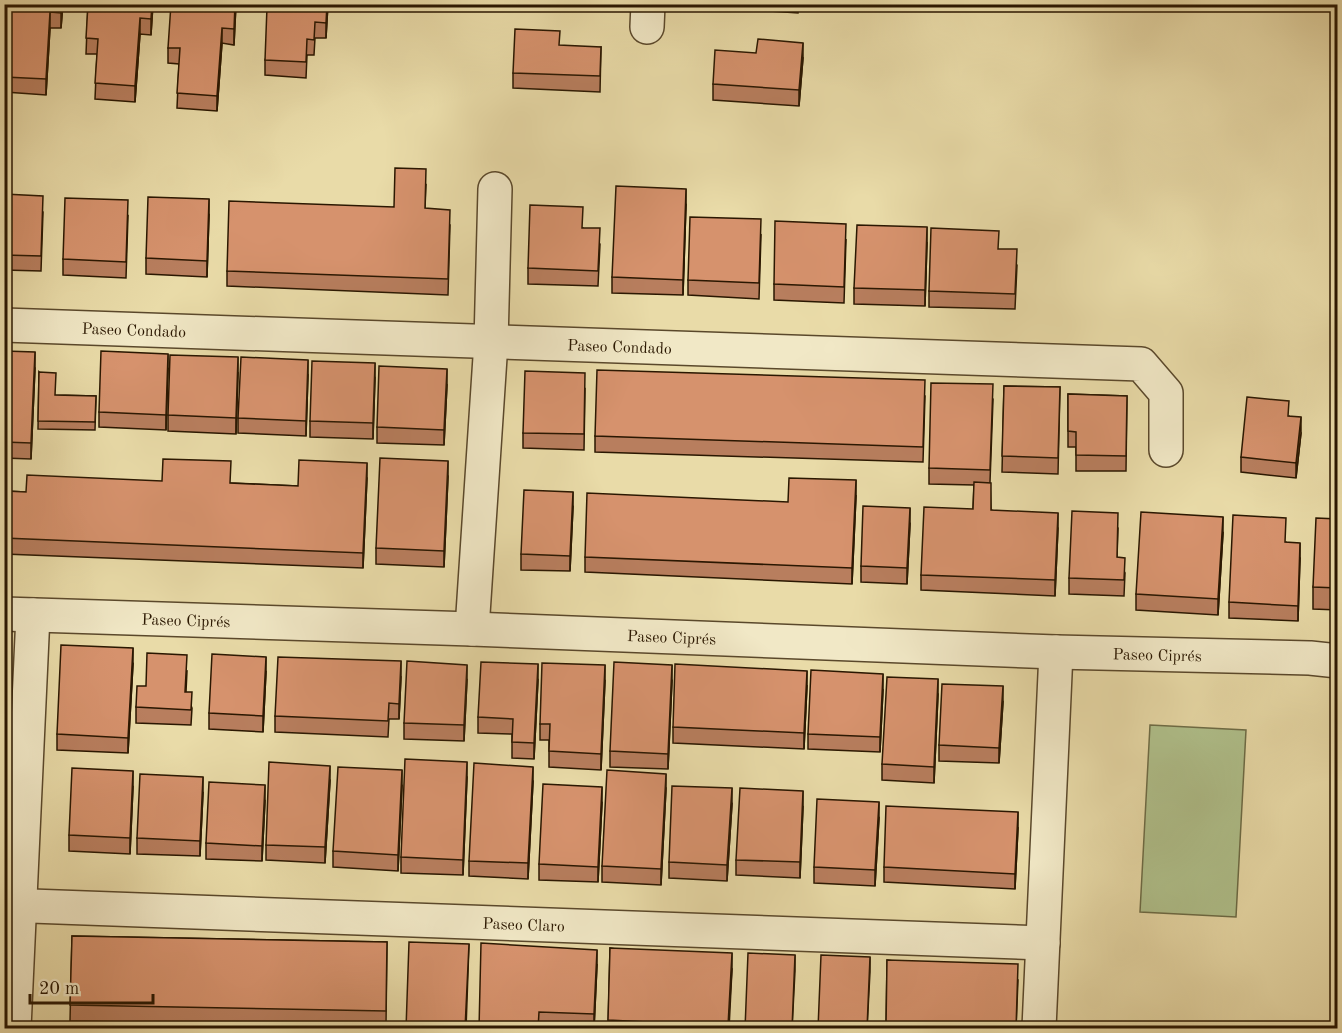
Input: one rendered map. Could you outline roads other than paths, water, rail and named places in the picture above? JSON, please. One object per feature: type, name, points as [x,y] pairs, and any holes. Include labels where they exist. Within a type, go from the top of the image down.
[{"type":"street","points":[[472,629],[491,342],[495,189]]},
{"type":"street","name":"Paseo Condado","points":[[4,325],[1141,364],[1166,393],[1166,450]]},
{"type":"street","points":[[14,1029],[12,906],[19,615]]},
{"type":"street","name":"Paseo Ciprés","points":[[19,615],[472,629],[1056,652],[1310,658],[1338,661]]},
{"type":"street","points":[[1039,1029],[1056,652]]},
{"type":"street","name":"Paseo Claro","points":[[12,906],[1043,943]]}]
